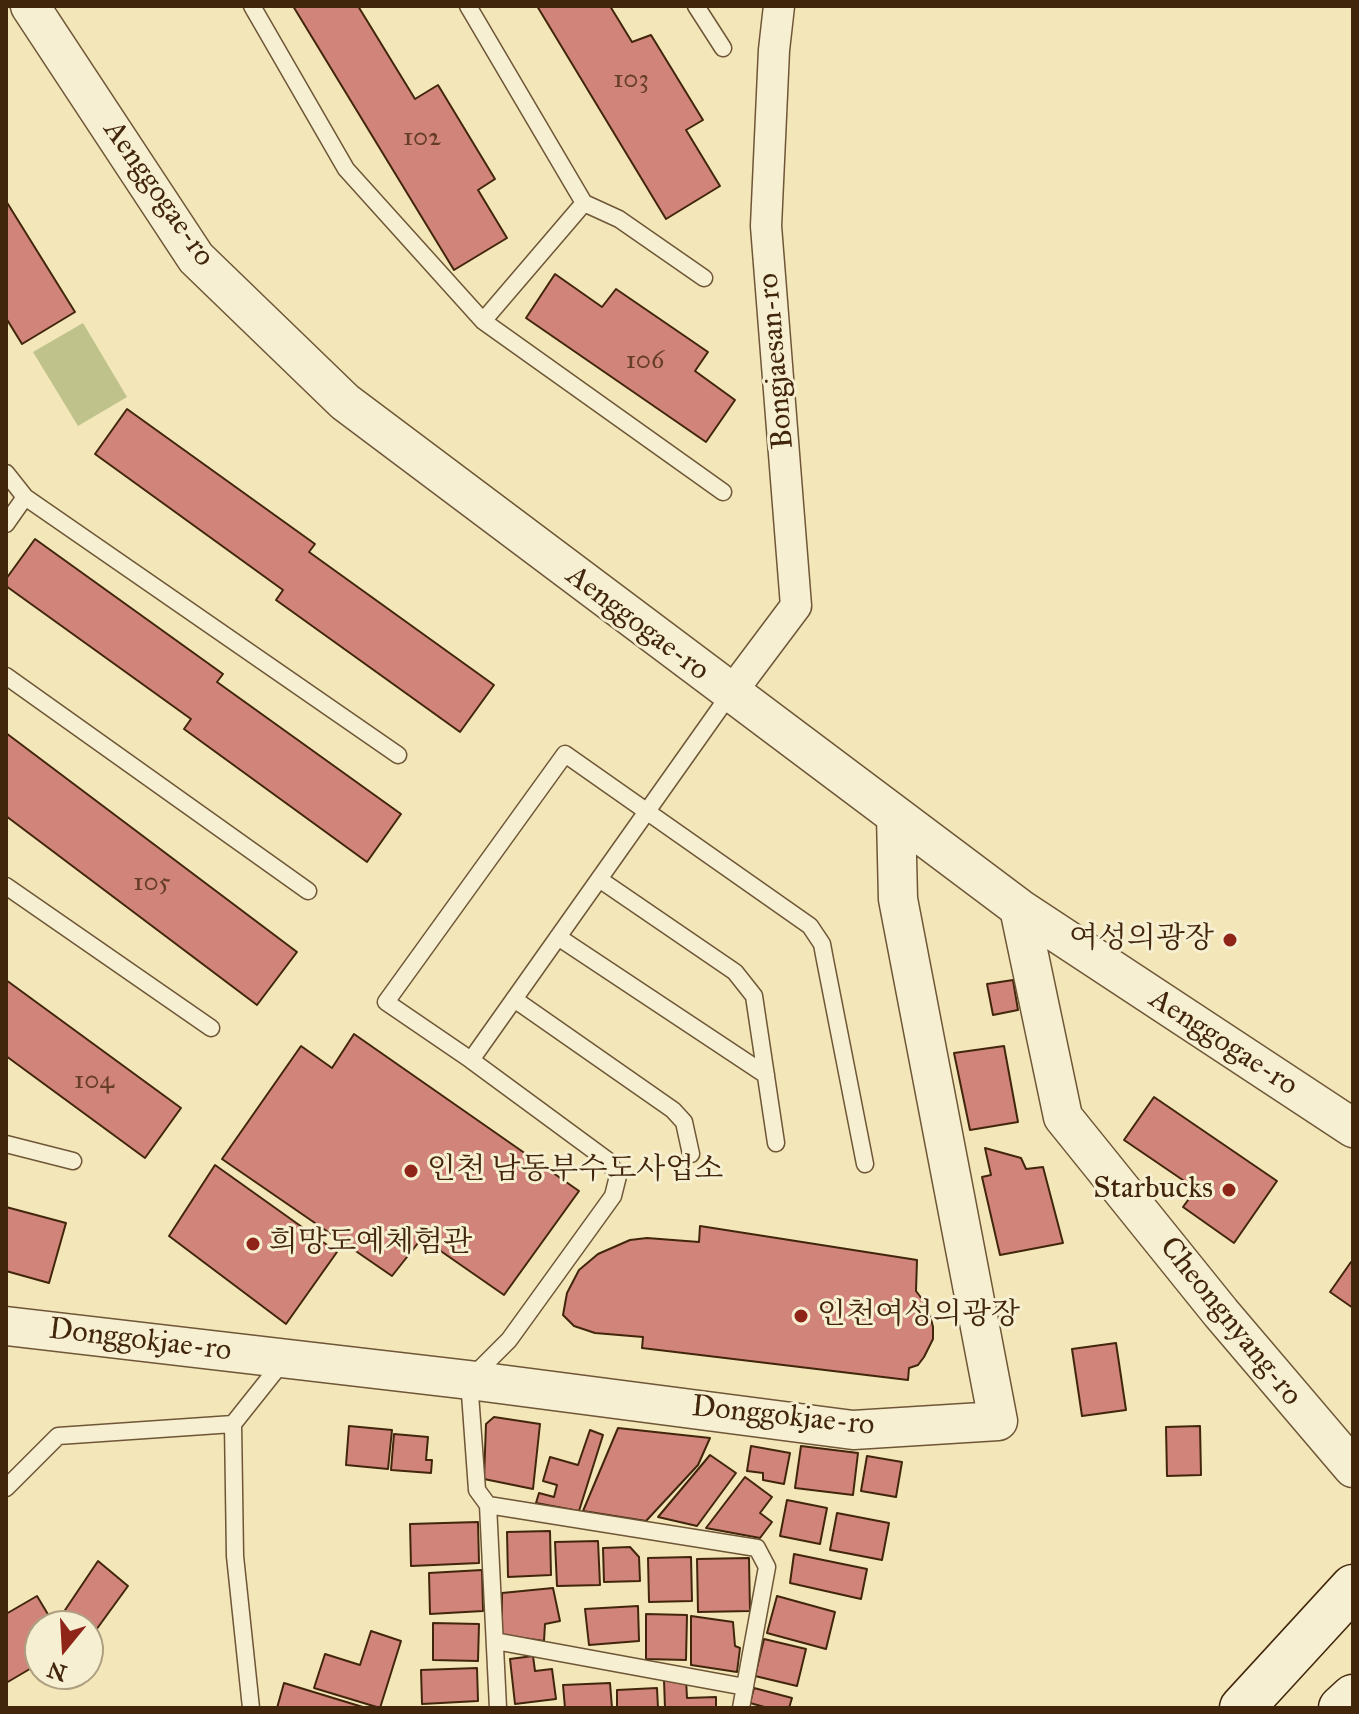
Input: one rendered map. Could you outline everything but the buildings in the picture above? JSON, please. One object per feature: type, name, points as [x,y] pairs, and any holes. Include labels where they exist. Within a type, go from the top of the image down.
[{"type":"main road","points":[[1242,1708],[1353,1587]]},
{"type":"main road","points":[[1341,1708],[1353,1697]]},
{"type":"street","name":"Aenggogae-ro","points":[[30,6],[196,258],[345,402],[1019,908],[1353,1128]]},
{"type":"street","name":"Bongjaesan-ro","points":[[730,694],[796,606],[766,226],[779,6]]},
{"type":"street","name":"Donggokjae-ro","points":[[6,1326],[469,1380],[853,1430],[998,1421],[898,899],[896,816]]},
{"type":"street","name":"Cheongnyang-ro","points":[[1019,908],[1063,1117],[1221,1313],[1353,1468]]},
{"type":"lane","points":[[252,6],[346,169],[483,321],[723,492]]},
{"type":"lane","points":[[468,6],[584,203],[619,219],[704,278]]},
{"type":"lane","points":[[696,6],[723,48]]},
{"type":"lane","points":[[483,321],[584,203]]},
{"type":"lane","points":[[6,473],[25,497],[398,755]]},
{"type":"lane","points":[[6,524],[25,497]]},
{"type":"lane","points":[[6,676],[308,891]]},
{"type":"lane","points":[[471,1060],[730,694]]},
{"type":"lane","points":[[498,1708],[488,1505],[477,1490],[469,1380],[509,1340],[613,1196],[618,1176],[607,1160],[386,1002],[565,754],[810,926],[822,944],[865,1164]]},
{"type":"lane","points":[[599,879],[735,972],[754,996],[776,1143]]},
{"type":"lane","points":[[6,886],[211,1028]]},
{"type":"lane","points":[[558,937],[766,1075]]},
{"type":"lane","points":[[514,999],[673,1110],[684,1122],[691,1154]]},
{"type":"lane","points":[[6,1144],[73,1161]]},
{"type":"lane","points":[[251,1708],[235,1556],[233,1424],[285,1359]]},
{"type":"lane","points":[[6,1488],[58,1436],[233,1424]]},
{"type":"lane","points":[[488,1505],[757,1548],[767,1567],[741,1708]]},
{"type":"lane","points":[[495,1641],[745,1687]]},
{"type":"green space","points":[[83,323],[127,397],[78,426],[33,352]]},
{"type":"place","name":"여성의광장","points":[[1230,940]]},
{"type":"place","name":"인천 남동부수도사업소","points":[[411,1171]]},
{"type":"place","name":"Starbucks","points":[[1229,1190]]},
{"type":"place","name":"희망도예체험관","points":[[253,1244]]},
{"type":"place","name":"인천여성의광장","points":[[801,1316]]}]
